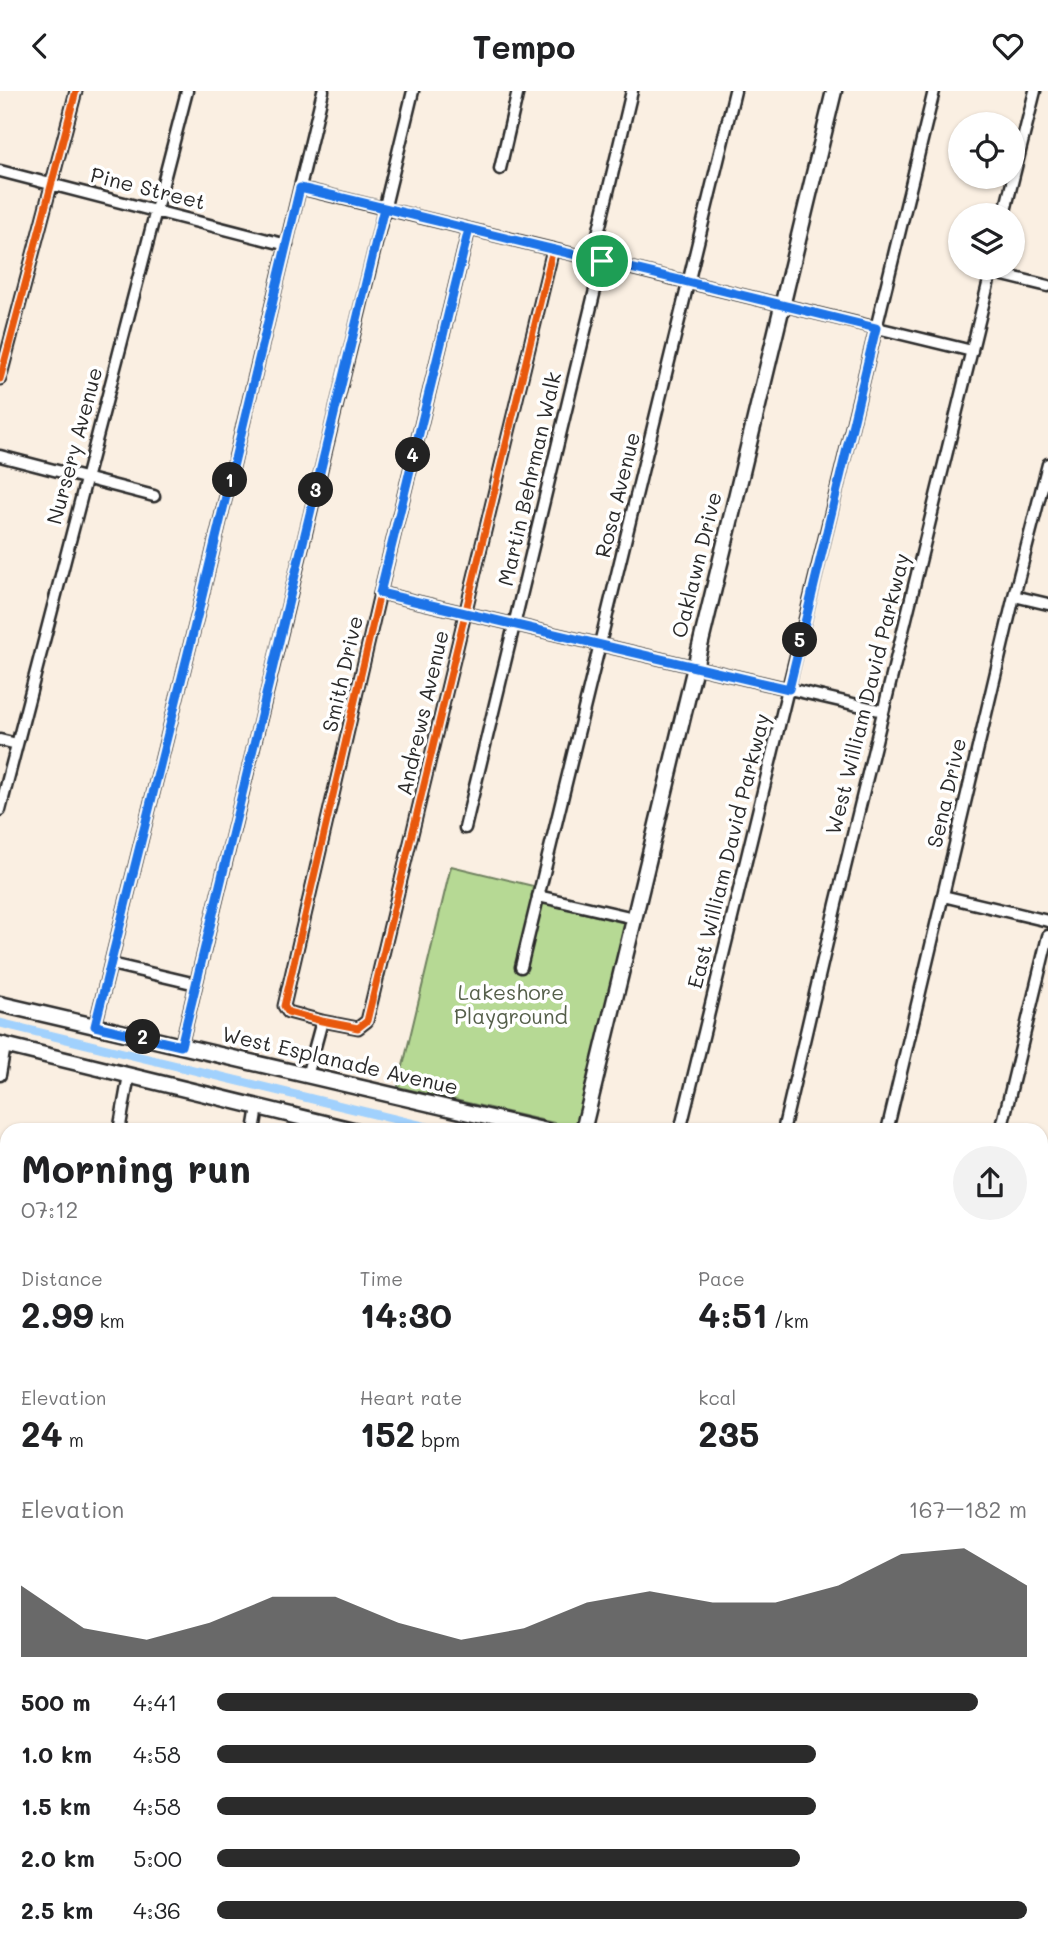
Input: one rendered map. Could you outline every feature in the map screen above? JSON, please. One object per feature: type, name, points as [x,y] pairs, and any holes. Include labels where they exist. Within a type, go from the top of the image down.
[{"type":"street","points":[[0,379],[76,91]]},
{"type":"street","name":"Nursery Avenue","points":[[0,810],[187,91]]},
{"type":"street","points":[[95,1026],[198,613],[323,91]]},
{"type":"street","points":[[181,1046],[413,91]]},
{"type":"street","points":[[500,169],[518,91]]},
{"type":"street","name":"Martin Behrman Walk","points":[[465,828],[515,625],[632,91]]},
{"type":"street","name":"Rosa Avenue","points":[[521,967],[735,91]]},
{"type":"street","name":"Oaklawn Drive","points":[[585,1123],[834,91]]},
{"type":"street","name":"East William David Parkway","points":[[683,1123],[934,91]]},
{"type":"street","points":[[1007,203],[1035,91]]},
{"type":"street","name":"Pine Street","points":[[0,171],[287,245]]},
{"type":"street","points":[[300,188],[972,351]]},
{"type":"street","name":"Smith Drive","points":[[322,1021],[288,1012],[284,1006],[380,593],[469,229]]},
{"type":"street","name":"Andrews Avenue","points":[[322,1021],[358,1028],[367,1021],[553,249]]},
{"type":"street","name":"West William David Parkway","points":[[785,1123],[989,280]]},
{"type":"street","points":[[1025,280],[1048,286]]},
{"type":"street","points":[[0,456],[154,496]]},
{"type":"street","name":"Sena Drive","points":[[889,1123],[1048,464]]},
{"type":"street","points":[[380,593],[883,711]]},
{"type":"street","points":[[1014,596],[1048,604]]},
{"type":"street","points":[[0,740],[17,744]]},
{"type":"street","points":[[538,896],[634,918]]},
{"type":"street","points":[[943,896],[1048,921]]},
{"type":"street","points":[[1003,1123],[1048,936]]},
{"type":"street","points":[[111,964],[196,985]]},
{"type":"street","name":"West Esplanade Avenue","points":[[0,1004],[512,1123]]},
{"type":"street","points":[[307,1076],[322,1021]]},
{"type":"street","points":[[0,1075],[3,1045],[324,1123]]},
{"type":"street","points":[[120,1123],[129,1075]]},
{"type":"street","points":[[255,1123],[258,1107]]},
{"type":"green space","name":"Lakeshore Playground","points":[[451,866],[533,886],[531,900],[625,923],[577,1123],[554,1123],[398,1087]]},
{"type":"waterway","points":[[0,1023],[411,1123]]},
{"type":"cycle path","points":[[0,379],[76,91]]},
{"type":"cycle path","points":[[469,229],[380,593],[284,1006],[288,1012],[322,1021],[358,1028],[367,1021],[553,249]]},
{"type":"route","points":[[602,261],[469,229],[326,194],[300,188],[95,1026],[181,1046],[384,208],[469,229],[380,593],[789,689],[876,328],[602,261]]}]
